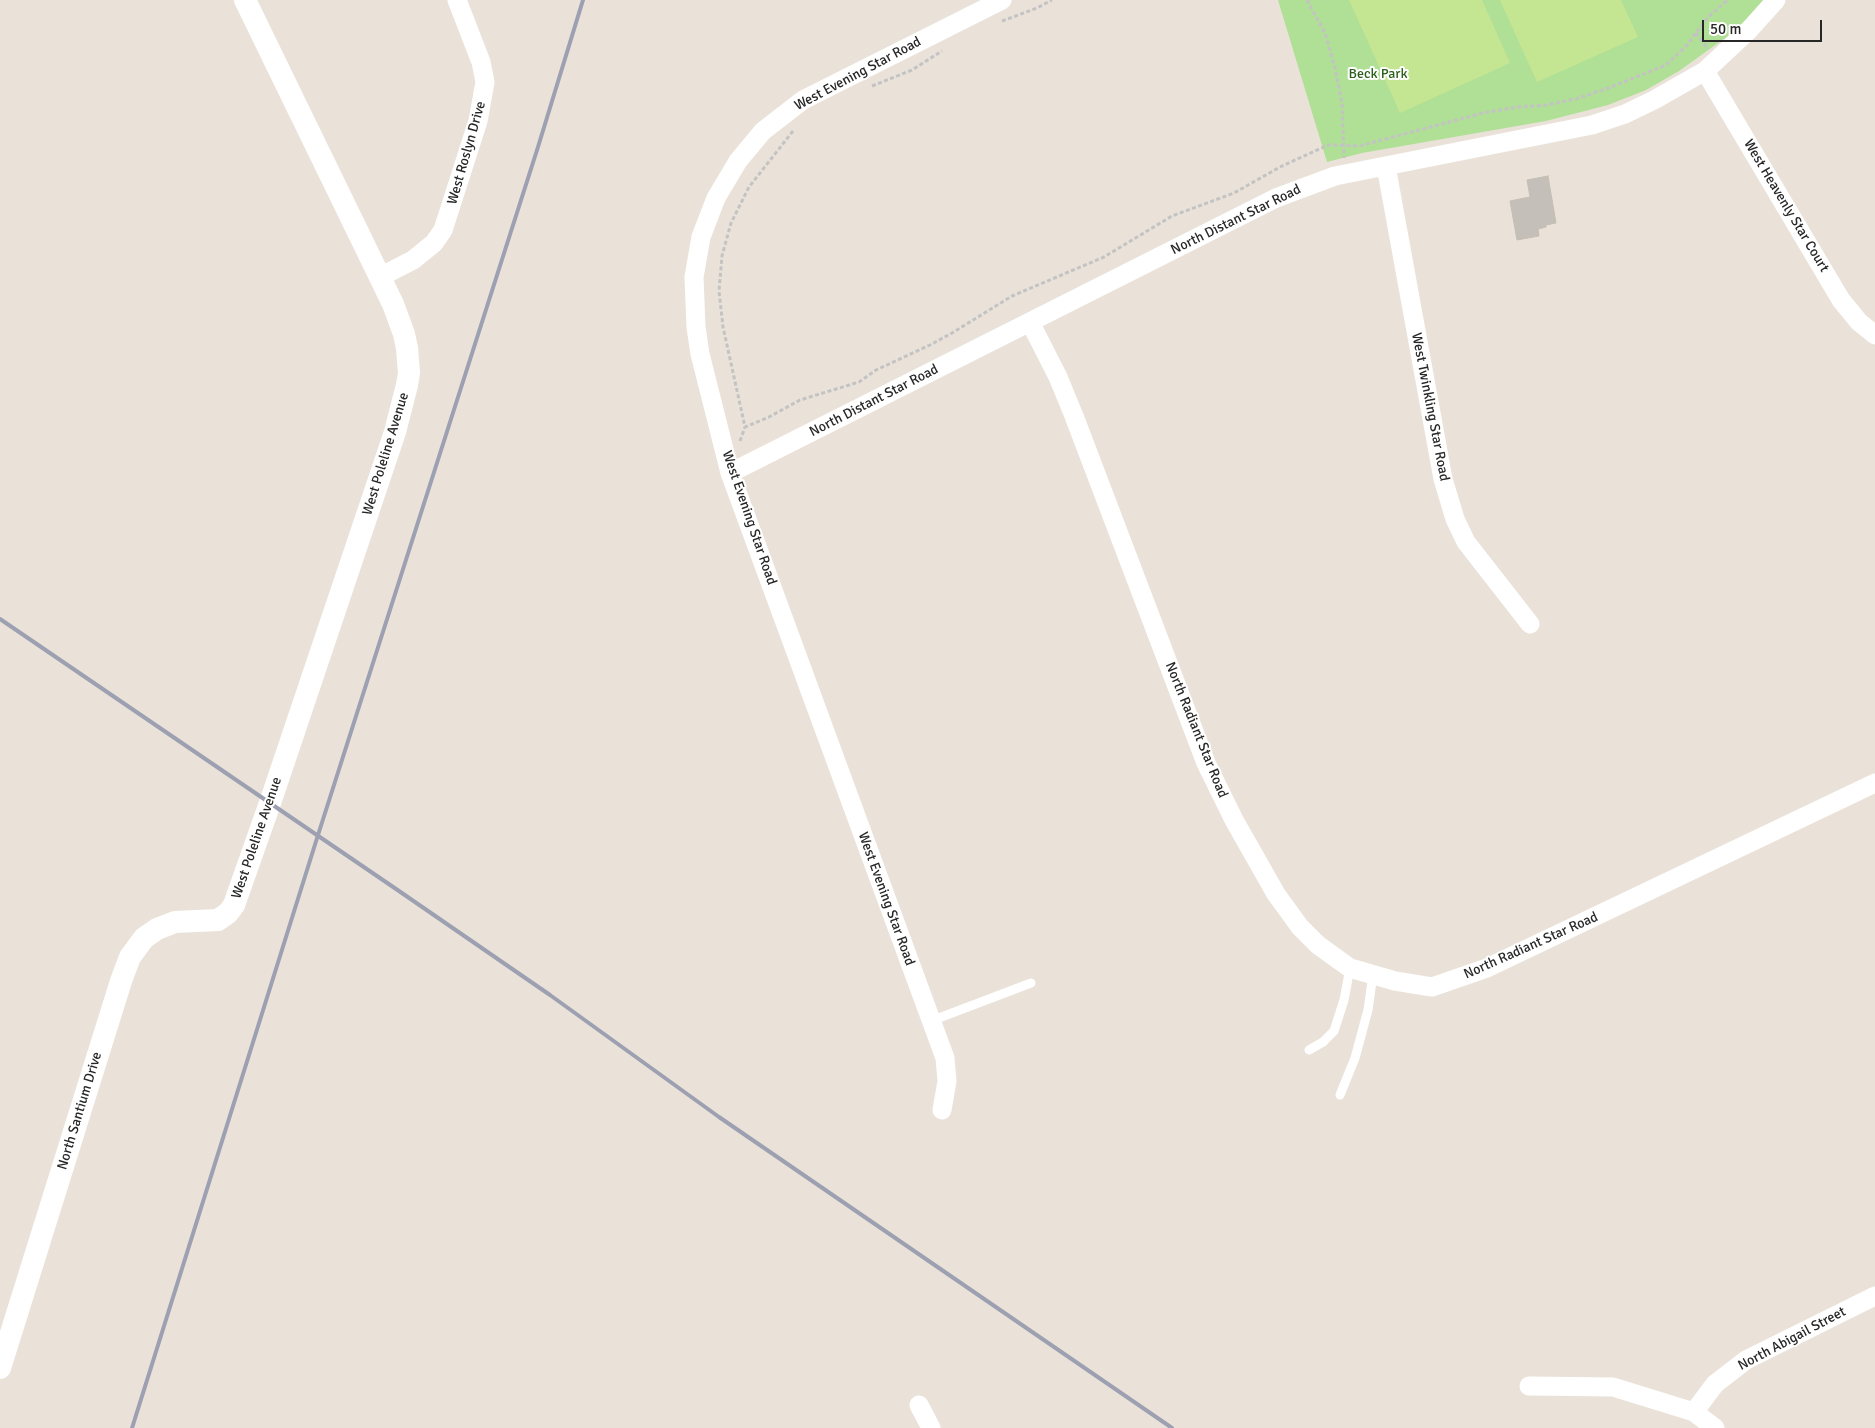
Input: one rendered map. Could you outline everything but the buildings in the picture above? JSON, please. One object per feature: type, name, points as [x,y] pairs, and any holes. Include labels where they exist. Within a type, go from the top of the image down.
[{"type":"street","name":"West Poleline Avenue","points":[[222,918],[228,914],[234,905],[264,820],[389,450],[409,373],[407,348],[399,319],[245,0]]},
{"type":"street","name":"West Roslyn Drive","points":[[380,277],[413,260],[434,243],[443,230],[478,121],[485,82],[482,62],[456,0]]},
{"type":"street","name":"West Evening Star Road","points":[[942,1110],[947,1081],[945,1058],[730,473],[700,354],[696,327],[694,277],[709,214],[726,179],[763,131],[803,100],[1002,0]]},
{"type":"street","name":"North Distant Star Road","points":[[730,473],[1276,198],[1315,182],[1592,125],[1626,114],[1705,71],[1749,30],[1776,0]]},
{"type":"street","name":"West Heavenly Star Court","points":[[1705,71],[1841,300],[1859,322],[1875,335]]},
{"type":"street","name":"West Twinkling Star Road","points":[[1386,166],[1443,479],[1455,520],[1466,542],[1530,624]]},
{"type":"street","name":"North Radiant Star Road","points":[[1030,322],[1058,377],[1074,416],[1206,763],[1234,820],[1276,894],[1300,927],[1318,945],[1350,968],[1395,981],[1432,987],[1487,968],[1875,783]]},
{"type":"street","name":"North Santium Drive","points":[[0,1368],[120,981],[130,957],[144,938],[166,925],[184,921],[211,921],[222,918]]},
{"type":"street","name":"North Abigail Street","points":[[1694,1412],[1715,1384],[1746,1360],[1875,1296]]},
{"type":"street","points":[[1529,1386],[1613,1387],[1694,1412],[1715,1428]]},
{"type":"street","points":[[919,1405],[931,1428]]},
{"type":"lane","points":[[1309,1050],[1323,1042],[1334,1031],[1344,1000],[1350,968]]},
{"type":"lane","points":[[1340,1095],[1356,1058],[1368,1010],[1373,974]]},
{"type":"lane","points":[[931,1022],[1031,983]]},
{"type":"path","points":[[995,22],[1011,19],[1052,0]]},
{"type":"path","points":[[1308,0],[1325,33],[1342,102],[1343,175]]},
{"type":"path","points":[[795,128],[748,187],[731,223],[722,256],[719,291],[723,327],[745,427],[769,417],[800,400],[859,382],[876,370],[952,333],[1012,296],[1104,257],[1172,216],[1234,193],[1280,167],[1328,145],[1359,146],[1483,113],[1518,106],[1546,105],[1579,98],[1666,65],[1686,45],[1708,17],[1728,0]]},
{"type":"path","points":[[871,87],[912,70],[949,46]]},
{"type":"green space","name":"Beck Park","points":[[1278,0],[1765,0],[1739,28],[1679,71],[1646,90],[1608,105],[1546,121],[1362,153],[1327,162]]},
{"type":"green space","points":[[1349,0],[1482,0],[1510,63],[1400,113]]},
{"type":"green space","points":[[1500,0],[1621,0],[1638,37],[1537,82]]},
{"type":"railway","points":[[132,1428],[583,0]]},
{"type":"railway","points":[[0,619],[550,995],[719,1117],[1172,1428]]}]
